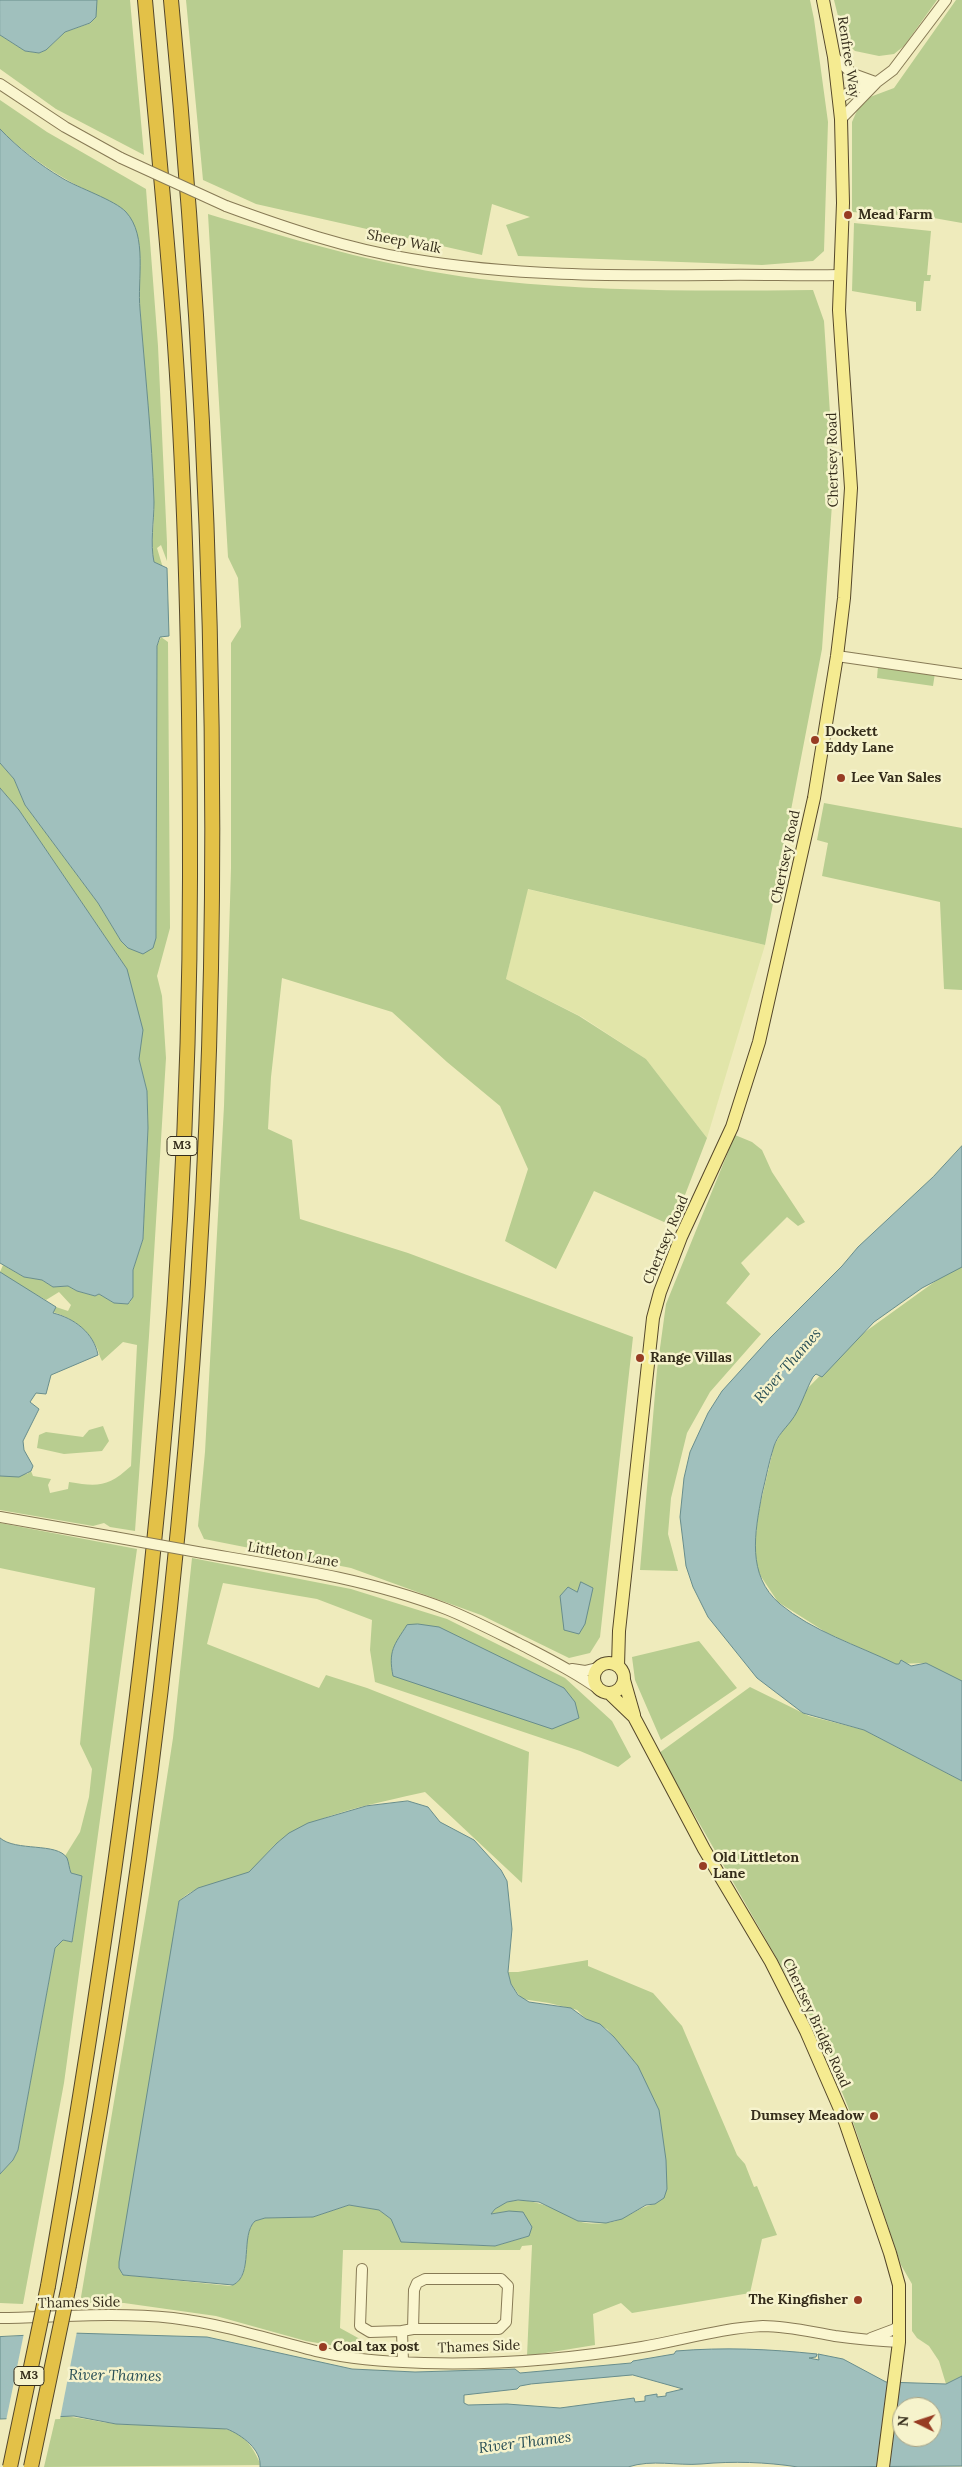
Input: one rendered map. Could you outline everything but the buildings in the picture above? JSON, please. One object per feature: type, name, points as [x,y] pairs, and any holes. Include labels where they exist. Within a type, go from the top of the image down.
[{"type":"highway","name":"M3","points":[[10,2467],[48,2286],[97,1994],[138,1704],[162,1468],[180,1219],[190,868],[186,612],[175,351],[145,0]]},
{"type":"highway","name":"M3","points":[[31,2467],[68,2285],[112,2047],[138,1877],[179,1524],[206,1111],[211,968],[210,613],[197,326],[184,131],[171,0]]},
{"type":"main road","name":"Renfree Way","points":[[823,0],[834,57],[841,119]]},
{"type":"main road","name":"Chertsey Road","points":[[607,1665],[619,1631],[653,1318],[663,1283],[680,1237],[732,1126],[758,1042],[812,808],[837,656],[844,598],[851,488],[839,276],[843,203],[841,119]]},
{"type":"main road","points":[[607,1665],[622,1670],[624,1680],[617,1691],[609,1694],[597,1688],[593,1678],[607,1665]]},
{"type":"main road","name":"Chertsey Bridge Road","points":[[624,1680],[634,1717],[704,1849],[771,1962],[806,2031],[843,2116],[890,2253],[899,2286],[900,2323],[883,2467]]},
{"type":"main road","name":"Chertsey Bridge Road","points":[[609,1694],[634,1717]]},
{"type":"street","points":[[841,119],[877,82],[889,74],[902,60],[946,0]]},
{"type":"street","points":[[834,57],[853,74],[877,82]]},
{"type":"street","points":[[840,98],[856,88],[877,82]]},
{"type":"street","name":"Sheep Walk","points":[[0,84],[65,127],[121,158],[226,206],[279,226],[347,245],[410,259],[473,268],[575,276],[839,276]]},
{"type":"street","points":[[837,656],[962,674]]},
{"type":"street","name":"Littleton Lane","points":[[0,1516],[203,1553],[310,1570],[404,1595],[483,1625],[566,1668],[597,1688]]},
{"type":"street","points":[[566,1668],[585,1671],[607,1665]]},
{"type":"street","points":[[362,2269],[360,2326],[370,2332],[413,2329],[500,2329],[506,2322],[508,2286],[501,2279],[425,2279],[417,2283],[414,2290],[413,2329]]},
{"type":"street","name":"Thames Side","points":[[0,2318],[104,2315],[172,2318],[258,2335],[320,2352],[373,2360],[403,2362],[466,2363],[587,2355],[641,2347],[735,2328],[765,2326],[791,2327],[865,2340],[899,2342]]},
{"type":"street","points":[[865,2340],[895,2329],[900,2323]]},
{"type":"street","points":[[402,2331],[403,2362]]},
{"type":"green space","points":[[97,0],[130,0],[144,155],[56,109],[0,69],[0,35],[25,51],[39,53],[46,50],[65,32],[91,23]]},
{"type":"green space","points":[[186,0],[810,0],[828,122],[824,251],[813,261],[762,265],[518,256],[506,225],[530,217],[492,204],[482,255],[256,204],[203,180]]},
{"type":"green space","points":[[834,0],[937,0],[904,46],[894,54],[879,56],[855,51],[844,40]]},
{"type":"green space","points":[[956,0],[962,0],[962,223],[928,217],[852,212],[852,122],[859,106],[870,97],[894,88]]},
{"type":"green space","points":[[0,100],[47,132],[146,189],[158,346],[167,543],[167,561],[161,545],[157,548],[163,568],[154,562],[153,555],[153,480],[140,299],[139,254],[134,229],[130,219],[118,207],[71,182],[41,163],[0,129]]},
{"type":"green space","points":[[208,214],[352,255],[425,270],[499,281],[617,289],[813,290],[824,321],[834,475],[822,649],[765,945],[528,889],[506,979],[579,1016],[646,1059],[707,1138],[673,1226],[594,1191],[556,1269],[505,1241],[528,1169],[500,1106],[447,1062],[392,1012],[282,978],[271,1077],[268,1129],[292,1140],[300,1219],[408,1253],[633,1337],[600,1637],[590,1653],[569,1658],[481,1615],[351,1568],[204,1539],[198,1526],[205,1452],[224,1106],[231,868],[231,643],[241,627],[238,578],[228,557]],"holes":[[[568,1588],[577,1592],[593,1588],[590,1596],[560,1596]]]},
{"type":"green space","points":[[854,223],[931,231],[927,275],[931,275],[930,281],[924,281],[921,311],[916,311],[916,302],[852,291]]},
{"type":"green space","points":[[161,637],[168,642],[170,928],[157,976],[162,996],[166,1058],[135,1531],[110,1527],[104,1523],[93,1526],[0,1510],[0,1476],[27,1474],[31,1471],[33,1476],[51,1479],[48,1485],[50,1493],[68,1489],[69,1482],[95,1485],[109,1482],[131,1466],[137,1345],[123,1342],[102,1361],[96,1346],[83,1329],[72,1320],[53,1312],[56,1307],[68,1311],[71,1305],[59,1292],[46,1300],[11,1281],[0,1272],[3,1265],[24,1277],[42,1280],[53,1287],[68,1286],[77,1291],[95,1296],[99,1294],[114,1303],[128,1304],[131,1301],[133,1270],[143,1239],[148,1128],[147,1091],[139,1059],[127,969],[19,810],[0,788],[0,763],[14,779],[25,805],[98,903],[121,941],[156,938],[157,646]]},
{"type":"green space","points":[[878,666],[935,673],[933,686],[877,678]]},
{"type":"green space","points":[[824,803],[962,828],[962,990],[944,989],[940,902],[822,876],[828,843],[817,840]]},
{"type":"green space","points":[[527,889],[765,945],[707,1138],[646,1059],[582,1017],[506,979]]},
{"type":"green space","points":[[735,1135],[752,1142],[762,1150],[772,1172],[805,1222],[798,1226],[787,1217],[741,1263],[750,1274],[726,1303],[761,1334],[710,1392],[687,1433],[671,1498],[668,1534],[678,1571],[640,1570],[657,1370],[666,1304]]},
{"type":"green space","points":[[962,1262],[962,1684],[926,1663],[896,1664],[827,1633],[778,1602],[758,1572],[754,1555],[758,1514],[774,1446],[804,1392],[858,1337]]},
{"type":"green space","points":[[103,1426],[109,1441],[102,1451],[64,1454],[37,1448],[39,1435],[46,1432],[83,1437],[89,1430]]},
{"type":"green space","points":[[0,1523],[137,1549],[64,2083],[23,2304],[0,2303],[0,2174],[13,2160],[18,2150],[55,1948],[63,1940],[72,1942],[82,1877],[71,1873],[65,1856],[80,1832],[89,1797],[92,1769],[80,1744],[95,1588],[0,1568]]},
{"type":"green space","points":[[192,1558],[351,1589],[447,1619],[565,1678],[612,1721],[631,1757],[618,1767],[580,1751],[375,1682],[370,1650],[372,1620],[317,1599],[223,1583],[207,1644],[319,1688],[326,1675],[367,1688],[529,1752],[522,1883],[425,1792],[329,1816],[294,1832],[278,1842],[257,1866],[249,1872],[240,1877],[196,1890],[187,1894],[179,1901],[121,2273],[124,2275],[230,2286],[238,2282],[243,2275],[248,2236],[250,2228],[255,2221],[265,2218],[313,2217],[349,2205],[379,2210],[391,2219],[402,2242],[495,2246],[529,2236],[509,2211],[491,2214],[498,2206],[507,2202],[517,2200],[537,2203],[565,2213],[575,2220],[595,2224],[618,2220],[655,2204],[638,2066],[607,2029],[586,2019],[577,2010],[522,1999],[511,1984],[508,1972],[588,1960],[588,1966],[653,1993],[682,2026],[737,2155],[745,2164],[754,2187],[757,2186],[777,2235],[762,2239],[750,2293],[632,2313],[621,2303],[593,2314],[595,2345],[527,2356],[532,2245],[522,2246],[520,2250],[343,2250],[340,2328],[360,2339],[360,2350],[306,2341],[216,2316],[124,2303],[80,2303],[149,1894],[173,1738]]},
{"type":"green space","points":[[699,1641],[737,1688],[661,1740],[635,1680],[632,1657]]},
{"type":"green space","points":[[750,1687],[809,1716],[864,1730],[962,1781],[962,2376],[946,2384],[939,2361],[929,2346],[917,2338],[912,2331],[912,2284],[901,2265],[848,2107],[815,2025],[659,1753]]},
{"type":"green space","points":[[56,2416],[117,2424],[196,2425],[226,2429],[245,2439],[261,2465],[44,2467]]},
{"type":"water","points":[[0,0],[97,0],[96,17],[90,23],[65,32],[46,50],[39,53],[25,51],[0,35]]},
{"type":"water","points":[[0,129],[37,162],[69,182],[121,208],[133,222],[137,233],[140,259],[139,297],[153,478],[153,555],[154,562],[167,568],[169,636],[160,637],[157,646],[156,938],[153,948],[143,954],[128,948],[121,941],[98,903],[25,805],[14,779],[0,763]]},
{"type":"water","points":[[0,788],[19,810],[127,969],[143,1030],[139,1059],[147,1091],[148,1128],[143,1239],[133,1270],[133,1297],[128,1304],[114,1303],[99,1294],[95,1296],[77,1291],[68,1286],[53,1287],[42,1280],[24,1277],[0,1263]]},
{"type":"water","name":"River Thames","points":[[962,1146],[962,1267],[922,1288],[874,1322],[822,1377],[816,1374],[813,1377],[797,1411],[774,1446],[759,1508],[756,1552],[762,1580],[769,1593],[793,1614],[820,1630],[896,1664],[899,1664],[901,1660],[911,1666],[926,1663],[962,1681],[962,1781],[864,1730],[803,1713],[757,1678],[708,1617],[693,1587],[686,1566],[680,1517],[684,1478],[690,1452],[708,1413],[722,1391],[858,1247],[933,1177]]},
{"type":"water","points":[[0,1272],[56,1307],[53,1313],[75,1323],[88,1333],[98,1355],[51,1375],[46,1394],[36,1393],[30,1402],[39,1409],[23,1441],[24,1450],[33,1466],[31,1471],[19,1477],[0,1476]]},
{"type":"water","points":[[581,1582],[593,1588],[585,1624],[579,1634],[564,1630],[560,1596],[568,1587],[577,1592]]},
{"type":"water","points":[[418,1624],[439,1627],[564,1688],[575,1702],[579,1718],[552,1729],[393,1676],[391,1660],[393,1649],[407,1625]]},
{"type":"water","points":[[408,1801],[428,1807],[440,1822],[474,1840],[501,1870],[507,1881],[512,1929],[508,1972],[511,1984],[518,1995],[529,2002],[571,2008],[586,2019],[600,2024],[614,2037],[638,2066],[659,2110],[666,2160],[667,2189],[664,2198],[655,2204],[646,2205],[622,2219],[606,2223],[578,2221],[539,2202],[518,2200],[507,2202],[495,2209],[491,2214],[509,2211],[523,2212],[532,2227],[529,2236],[495,2246],[401,2242],[391,2219],[379,2210],[349,2205],[313,2217],[265,2218],[255,2221],[248,2236],[243,2273],[233,2285],[123,2275],[119,2268],[119,2262],[179,1901],[198,1888],[249,1872],[289,1833],[308,1823],[366,1806]]},
{"type":"water","points":[[0,1838],[16,1845],[46,1848],[62,1853],[67,1858],[71,1873],[82,1876],[72,1942],[63,1940],[55,1948],[18,2150],[13,2160],[0,2174]]},
{"type":"water","name":"River Thames","points":[[71,2333],[207,2337],[352,2369],[415,2372],[515,2369],[520,2373],[631,2363],[633,2361],[674,2354],[676,2351],[746,2349],[817,2354],[816,2357],[809,2358],[819,2360],[818,2354],[843,2359],[886,2382],[946,2384],[962,2376],[962,2466],[798,2467],[737,2462],[692,2464],[646,2463],[628,2467],[260,2467],[258,2455],[250,2444],[239,2435],[227,2429],[116,2424],[74,2416],[0,2419],[0,2337]],"holes":[[[633,2375],[683,2389],[666,2393],[666,2396],[657,2397],[657,2394],[645,2396],[645,2401],[635,2402],[634,2398],[560,2408],[507,2404],[468,2405],[464,2403],[464,2395],[517,2389],[520,2386],[531,2384]]]},
{"type":"pier","points":[[77,2331],[60,2419],[6,2421],[24,2333]]},
{"type":"place","name":"Mead Farm","points":[[848,215]]},
{"type":"place","name":"Dockett Eddy Lane","points":[[815,740]]},
{"type":"place","name":"Lee Van Sales","points":[[841,778]]},
{"type":"place","name":"Range Villas","points":[[640,1358]]},
{"type":"place","name":"Old Littleton Lane","points":[[703,1866]]},
{"type":"place","name":"Dumsey Meadow","points":[[874,2116]]},
{"type":"place","name":"The Kingfisher","points":[[858,2300]]},
{"type":"place","name":"Coal tax post","points":[[323,2347]]}]
